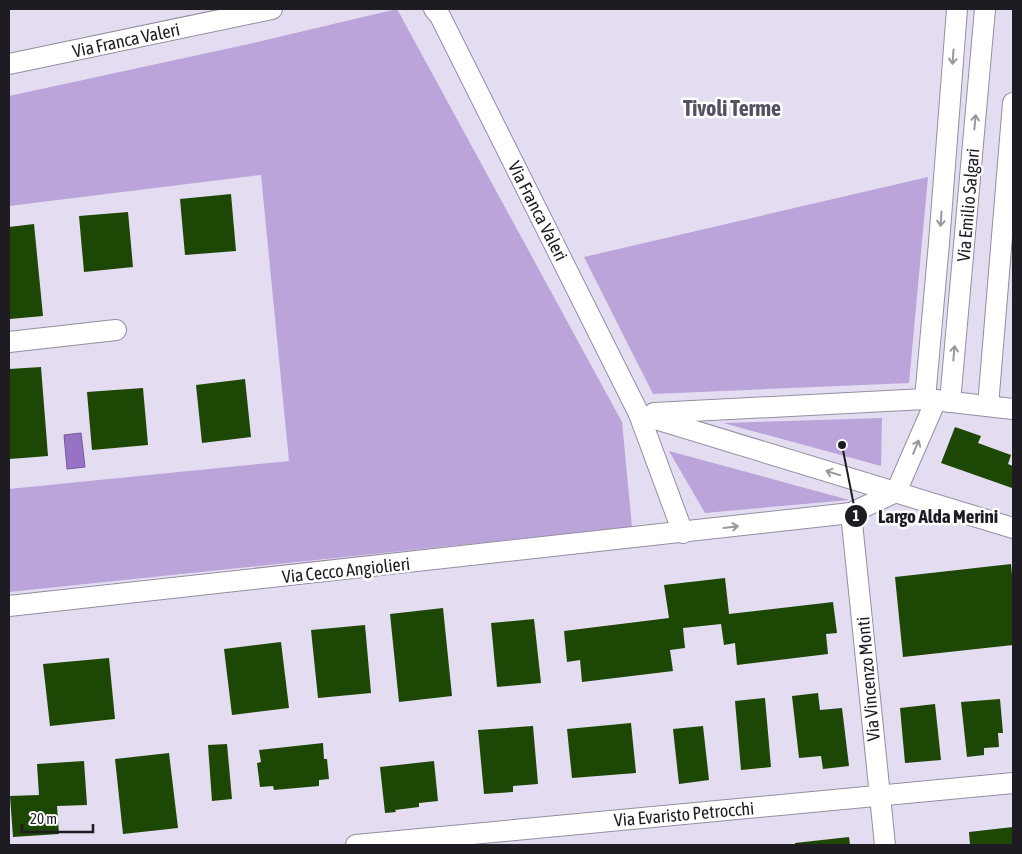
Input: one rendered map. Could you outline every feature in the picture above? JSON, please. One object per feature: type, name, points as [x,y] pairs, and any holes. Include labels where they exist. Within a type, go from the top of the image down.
[{"type":"street","name":"Via Franca Valeri","points":[[9,64],[272,9]]},
{"type":"street","name":"Via Emilio Salgari","points":[[937,400],[939,244],[957,9]]},
{"type":"street","name":"Via Emilio Salgari","points":[[937,400],[985,9]]},
{"type":"street","name":"Via Franca Valeri","points":[[437,11],[640,414],[683,533]]},
{"type":"street","points":[[988,406],[1007,249],[1013,103]]},
{"type":"street","points":[[9,342],[116,330]]},
{"type":"street","points":[[896,492],[937,400]]},
{"type":"street","points":[[640,414],[937,400],[1013,409]]},
{"type":"street","points":[[640,414],[1013,528]]},
{"type":"street","name":"Via Cecco Angiolieri","points":[[9,606],[852,513],[896,492]]},
{"type":"street","name":"Via Vincenzo Monti","points":[[852,513],[885,845]]},
{"type":"street","name":"Via Evaristo Petrocchi","points":[[356,845],[462,840],[1013,783]]},
{"type":"shaded area","points":[[397,9],[622,422],[632,527],[9,592],[9,489],[289,461],[261,175],[9,206],[9,96],[249,44]]},
{"type":"shaded area","points":[[928,177],[909,383],[653,394],[584,257]]},
{"type":"shaded area","points":[[882,418],[881,466],[723,423]]},
{"type":"shaded area","points":[[81,433],[85,467],[67,469],[64,435]]},
{"type":"shaded area","points":[[669,451],[849,500],[705,513]]},
{"type":"building","points":[[231,194],[236,251],[185,255],[180,199]]},
{"type":"building","points":[[128,212],[133,267],[84,272],[79,216]]},
{"type":"building","points":[[34,224],[43,316],[10,319],[9,227]]},
{"type":"building","points":[[41,367],[48,456],[10,459],[9,369]]},
{"type":"building","points":[[245,379],[251,437],[202,443],[196,385]]},
{"type":"building","points":[[143,388],[148,445],[92,450],[87,392]]},
{"type":"building","points":[[955,427],[981,436],[978,443],[1011,455],[1008,464],[1013,466],[1012,488],[941,463]]},
{"type":"building","points":[[1011,564],[1013,645],[903,657],[895,577]]},
{"type":"building","points":[[725,578],[729,614],[833,602],[837,633],[826,634],[828,654],[737,665],[735,643],[724,645],[721,624],[683,628],[685,648],[670,650],[673,671],[582,682],[580,660],[567,662],[564,631],[669,618],[664,585]]},
{"type":"building","points":[[443,608],[452,696],[399,702],[390,614]]},
{"type":"building","points":[[534,619],[541,683],[497,687],[491,623]]},
{"type":"building","points":[[365,625],[371,693],[318,698],[311,630]]},
{"type":"building","points":[[281,642],[289,708],[232,715],[224,649]]},
{"type":"building","points":[[109,658],[115,719],[50,726],[43,664]]},
{"type":"building","points":[[818,693],[820,710],[842,708],[849,766],[823,769],[821,756],[799,758],[792,696]]},
{"type":"building","points":[[765,698],[771,767],[741,770],[735,701]]},
{"type":"building","points":[[1000,699],[1003,733],[998,733],[999,747],[984,748],[984,755],[967,757],[961,702]]},
{"type":"building","points":[[935,704],[941,760],[905,763],[900,708]]},
{"type":"building","points":[[631,723],[636,773],[572,778],[567,729]]},
{"type":"building","points":[[533,726],[538,784],[513,786],[513,792],[484,794],[478,730]]},
{"type":"building","points":[[703,726],[709,780],[679,784],[673,729]]},
{"type":"building","points":[[323,743],[324,759],[327,759],[329,779],[319,780],[319,786],[274,790],[273,786],[260,787],[257,763],[261,762],[259,750]]},
{"type":"building","points":[[227,744],[232,799],[212,801],[208,745]]},
{"type":"building","points":[[169,753],[178,828],[123,834],[115,759]]},
{"type":"building","points":[[84,761],[87,805],[57,806],[59,834],[13,837],[10,796],[39,795],[37,764]]},
{"type":"building","points":[[434,761],[438,801],[419,803],[419,807],[385,813],[380,767]]},
{"type":"building","points":[[1013,827],[1013,845],[970,845],[969,832]]},
{"type":"building","points":[[849,837],[850,845],[795,845],[795,843]]},
{"type":"place","name":"Largo Alda Merini","points":[[842,445]]},
{"type":"district","name":"Tivoli Terme","points":[[732,108]]}]
